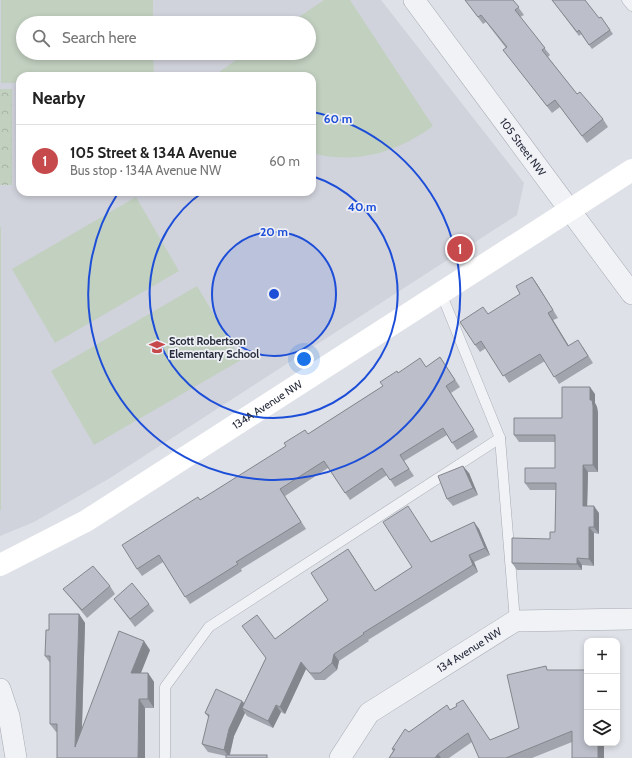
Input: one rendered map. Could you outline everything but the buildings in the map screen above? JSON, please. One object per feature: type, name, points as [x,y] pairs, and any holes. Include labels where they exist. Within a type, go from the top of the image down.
[{"type":"street","name":"105 Street NW","points":[[414,0],[632,294]]},
{"type":"street","name":"134A Avenue NW","points":[[0,565],[86,521],[632,170]]},
{"type":"street","points":[[515,621],[632,619]]},
{"type":"street","name":"134 Avenue NW","points":[[340,758],[369,713],[515,621]]},
{"type":"street","points":[[0,689],[9,716],[16,758]]},
{"type":"lane","points":[[627,0],[632,6]]},
{"type":"lane","points":[[441,293],[500,438],[515,621]]},
{"type":"lane","points":[[165,758],[166,687],[209,627],[500,438]]},
{"type":"shaded area","name":"Scott Robertson Elementary School","points":[[0,0],[381,0],[524,183],[517,215],[110,478],[34,522],[0,536]]},
{"type":"green space","points":[[1,0],[153,0],[153,16],[16,16],[16,60],[153,60],[154,72],[16,72],[16,83],[1,83]]},
{"type":"green space","points":[[324,0],[350,0],[433,126],[406,143],[376,154],[345,158],[316,154],[316,72],[219,72],[236,60],[316,60],[316,16],[300,16]]},
{"type":"green space","points":[[0,89],[12,89],[12,185],[0,185]]},
{"type":"green space","points":[[136,197],[179,271],[55,343],[12,269]]},
{"type":"green space","points":[[1,227],[1,510],[0,510]]},
{"type":"green space","points":[[197,286],[241,360],[94,445],[51,371]]},
{"type":"place","name":"105 Street & 134A Avenue","points":[[460,249]]},
{"type":"place","name":"Scott Robertson Elementary School","points":[[157,347]]}]
